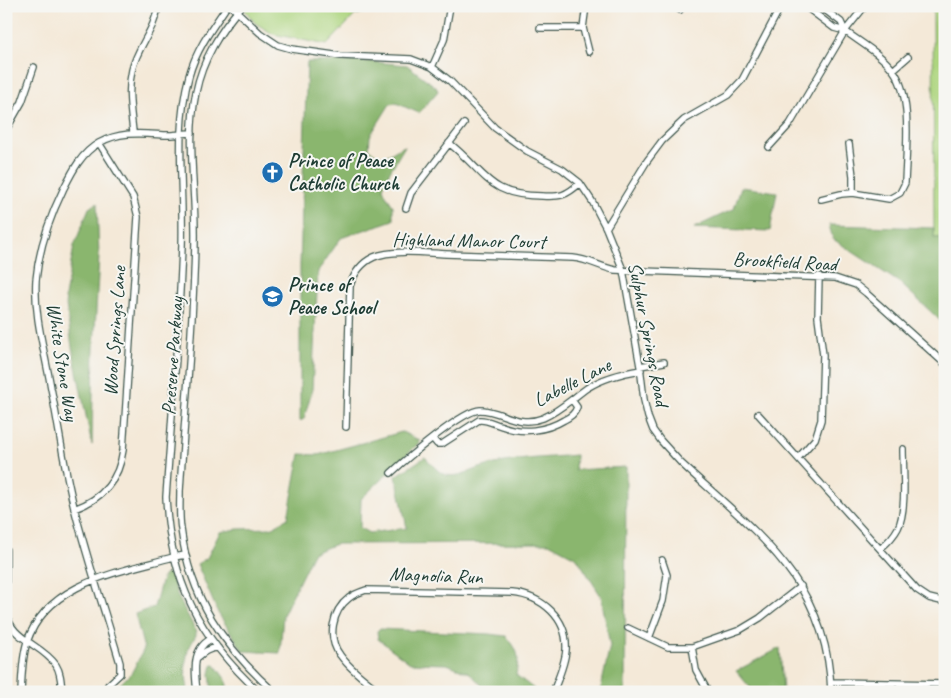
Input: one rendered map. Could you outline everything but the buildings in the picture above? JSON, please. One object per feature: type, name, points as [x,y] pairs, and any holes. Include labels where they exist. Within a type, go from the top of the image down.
[{"type":"street","points":[[133,132],[129,88],[132,69],[156,19],[158,6]]},
{"type":"street","name":"Preserve Parkway","points":[[227,6],[199,50],[189,75],[184,97],[181,134],[182,245],[166,497],[167,523],[173,557],[187,598],[202,627],[231,664],[259,692]]},
{"type":"street","name":"Sulphur Springs Road","points":[[231,6],[268,39],[278,45],[292,49],[341,56],[411,59],[432,67],[450,81],[495,128],[526,150],[562,169],[580,183],[606,228],[623,270],[641,368],[644,400],[653,430],[681,463],[757,532],[778,555],[801,586],[819,622],[831,682],[831,692]]},
{"type":"street","name":"Preserve Parkway","points":[[242,6],[213,46],[196,92],[192,133],[195,240],[180,491],[181,528],[186,555],[197,590],[220,633],[252,672],[274,692]]},
{"type":"street","points":[[432,67],[444,40],[450,6]]},
{"type":"street","points":[[586,6],[583,28],[589,52]]},
{"type":"street","points":[[606,228],[646,161],[662,141],[684,120],[728,95],[742,80],[781,6]]},
{"type":"street","points":[[805,6],[834,28],[845,31],[872,51],[893,70],[902,86],[906,106],[905,183],[900,193],[890,199],[853,193],[821,199]]},
{"type":"street","points":[[769,147],[790,124],[845,31],[865,6]]},
{"type":"street","points":[[818,15],[821,7],[841,22],[845,31]]},
{"type":"street","points":[[540,28],[583,28]]},
{"type":"street","points":[[893,70],[908,57]]},
{"type":"street","points":[[6,130],[22,102],[34,68]]},
{"type":"street","points":[[406,208],[411,193],[464,124]]},
{"type":"street","name":"White Stone Way","points":[[108,685],[120,674],[120,663],[74,509],[64,466],[48,369],[36,312],[36,280],[40,251],[54,209],[73,169],[85,154],[99,143],[121,134],[133,132],[171,135],[192,133]]},
{"type":"street","name":"Wood Springs Lane","points":[[74,509],[91,502],[106,491],[119,469],[123,450],[138,217],[133,197],[99,143]]},
{"type":"street","points":[[449,143],[472,163],[490,183],[510,193],[531,196],[556,196],[567,194],[580,183]]},
{"type":"street","points":[[849,144],[853,193]]},
{"type":"street","name":"Highland Manor Court","points":[[346,427],[350,286],[356,272],[367,260],[383,254],[407,253],[573,258],[581,259],[600,267],[623,270]]},
{"type":"street","name":"Brookfield Road","points":[[623,270],[835,278],[856,285],[945,364]]},
{"type":"street","points":[[798,458],[815,439],[821,420],[823,355],[818,322],[819,276]]},
{"type":"street","name":"Labelle Lane","points":[[391,473],[457,420],[476,410],[518,420],[535,420],[555,411],[589,387],[602,381],[664,362]]},
{"type":"street","points":[[433,439],[437,444],[442,444],[479,420],[517,430],[545,429],[556,425],[575,413],[578,407],[572,400]]},
{"type":"street","points":[[758,414],[917,590],[929,598],[945,602]]},
{"type":"street","points":[[880,549],[891,539],[901,521],[903,449]]},
{"type":"street","points":[[6,550],[6,593]]},
{"type":"street","points":[[21,692],[27,641],[48,608],[70,590],[95,580],[173,557],[186,555]]},
{"type":"street","points":[[649,638],[663,601],[667,575],[662,560]]},
{"type":"street","points":[[628,628],[668,646],[692,648],[740,630],[760,618],[801,586]]},
{"type":"street","name":"Magnolia Run","points":[[381,692],[340,656],[333,634],[335,618],[344,602],[366,590],[512,593],[536,599],[553,612],[561,625],[566,641],[565,656],[553,692]]},
{"type":"street","points":[[6,610],[12,626],[20,637],[45,653],[56,666],[61,680],[62,692]]},
{"type":"street","points":[[197,692],[196,659],[203,645],[211,639]]},
{"type":"street","points":[[196,659],[205,651],[218,648]]},
{"type":"street","points":[[692,648],[696,670],[708,692]]},
{"type":"street","points":[[831,682],[945,684]]},
{"type":"street","points":[[924,684],[924,692]]},
{"type":"green space","points":[[242,6],[388,6],[355,15],[327,45],[273,34],[255,23]]},
{"type":"green space","points":[[933,6],[945,6],[945,238],[934,238]]},
{"type":"green space","points":[[363,61],[407,65],[436,87],[438,91],[419,113],[396,103],[390,104],[370,136],[369,149],[379,156],[387,155],[405,146],[390,171],[383,188],[393,206],[393,220],[341,238],[318,271],[312,390],[304,419],[300,421],[300,265],[307,62]]},
{"type":"green space","points":[[741,187],[777,192],[770,231],[694,228],[734,209]]},
{"type":"green space","points":[[97,203],[99,256],[94,348],[92,445],[72,347],[65,297],[74,246],[89,208]]},
{"type":"green space","points":[[829,225],[934,228],[934,238],[945,238],[945,325],[900,283],[833,239]]},
{"type":"green space","points":[[402,432],[421,441],[361,499],[360,528],[369,533],[407,528],[396,476],[425,457],[440,472],[451,476],[494,464],[576,455],[575,470],[626,467],[625,692],[600,692],[610,646],[601,596],[577,558],[549,543],[336,544],[313,553],[283,615],[280,653],[243,651],[218,613],[197,564],[207,558],[220,532],[238,529],[271,528],[288,518],[300,454],[318,455]]},
{"type":"green space","points":[[166,574],[171,574],[178,597],[195,629],[196,635],[188,650],[185,666],[188,692],[112,692],[132,672],[144,649],[135,614],[154,607],[162,579]]},
{"type":"green space","points":[[379,629],[506,636],[516,650],[518,663],[516,675],[534,689],[534,692],[488,692],[470,673],[447,664],[410,663],[378,639],[377,631]]},
{"type":"green space","points":[[780,648],[783,692],[754,692],[736,671]]},
{"type":"green space","points":[[212,665],[215,665],[226,680],[228,692],[212,692],[210,674]]},
{"type":"place","name":"Prince of Peace Catholic Church","points":[[272,172]]},
{"type":"place","name":"Prince of Peace School","points":[[272,296]]}]
